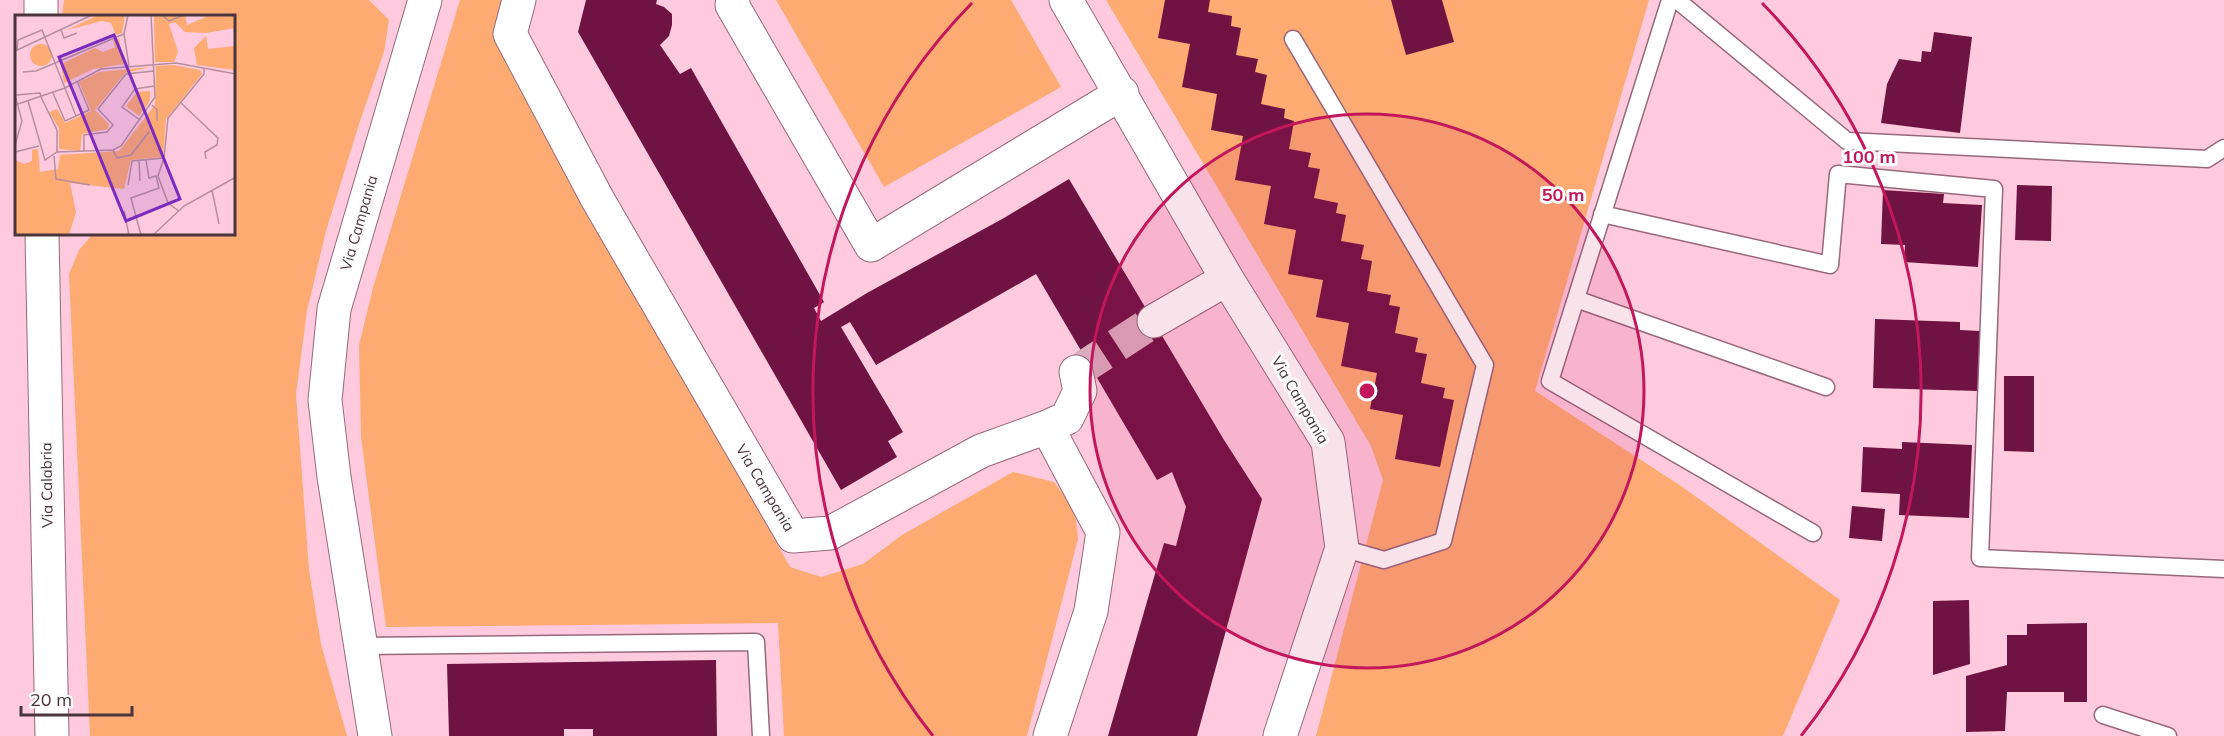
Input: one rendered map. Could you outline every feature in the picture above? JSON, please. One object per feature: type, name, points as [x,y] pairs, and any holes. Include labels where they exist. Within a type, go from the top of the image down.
[{"type":"street","name":"Via Campania","points":[[375,736],[334,477],[325,400],[334,309],[425,0]]},
{"type":"street","name":"Via Campania","points":[[519,0],[510,34],[598,200],[793,536],[830,532],[981,451],[1047,427]]},
{"type":"street","points":[[733,0],[732,5],[871,245],[1122,93]]},
{"type":"street","name":"Via Campania","points":[[1066,0],[1122,93],[1227,279],[1328,442],[1342,548],[1280,736]]},
{"type":"street","name":"Via Calabria","points":[[42,236],[52,736]]},
{"type":"street","points":[[1154,321],[1227,279]]},
{"type":"street","points":[[1050,736],[1091,611],[1103,532],[1047,427],[1067,418],[1080,391],[1076,372]]},
{"type":"lane","points":[[1670,0],[1550,381],[1812,533]]},
{"type":"lane","points":[[1677,0],[1848,141],[2207,159],[2224,148]]},
{"type":"lane","points":[[1293,39],[1485,365],[1443,541],[1384,560],[1342,548]]},
{"type":"lane","points":[[1602,214],[1830,265],[1838,174],[1994,189],[1980,558],[2224,569]]},
{"type":"lane","points":[[1576,299],[1826,387]]},
{"type":"lane","points":[[361,646],[756,642],[761,736]]},
{"type":"lane","points":[[2103,715],[2169,736]]},
{"type":"shaded area","points":[[64,0],[369,0],[389,20],[384,52],[326,231],[307,311],[296,394],[309,570],[321,644],[347,736],[90,736],[69,274],[79,250],[91,236],[236,236],[236,15],[62,15]]},
{"type":"shaded area","points":[[460,0],[504,0],[494,39],[790,567],[821,577],[863,564],[902,535],[1013,472],[1054,482],[1075,510],[1078,539],[1027,736],[784,736],[778,623],[386,627],[361,437],[359,345],[373,288]]},
{"type":"shaded area","points":[[776,0],[1011,0],[1061,87],[884,187]]},
{"type":"shaded area","points":[[1106,0],[1649,0],[1535,391],[1681,486],[1840,600],[1783,736],[1316,736],[1383,480],[1371,446]]},
{"type":"building","points":[[586,0],[657,0],[656,4],[672,14],[669,36],[660,45],[680,74],[691,68],[824,302],[814,308],[821,321],[1069,179],[1224,440],[1262,499],[1197,736],[1108,736],[1164,543],[1176,546],[1186,507],[1172,472],[1157,480],[1036,274],[876,365],[850,322],[841,327],[903,432],[888,441],[897,457],[841,490],[578,32]]},
{"type":"building","points":[[1165,0],[1210,0],[1208,12],[1232,16],[1231,26],[1241,28],[1236,55],[1258,59],[1255,72],[1267,75],[1261,104],[1285,109],[1284,118],[1294,121],[1289,149],[1311,153],[1308,167],[1320,169],[1314,198],[1338,203],[1336,213],[1346,215],[1341,241],[1364,245],[1361,259],[1372,261],[1367,291],[1391,295],[1389,305],[1400,307],[1395,333],[1418,338],[1415,352],[1427,354],[1421,383],[1445,388],[1443,398],[1454,400],[1440,467],[1395,459],[1403,415],[1370,409],[1377,373],[1341,366],[1349,323],[1316,317],[1323,280],[1288,274],[1296,230],[1264,224],[1271,186],[1235,180],[1243,136],[1211,130],[1217,94],[1182,87],[1190,44],[1158,38]]},
{"type":"building","points":[[1391,0],[1442,0],[1454,42],[1406,55]]},
{"type":"building","points":[[1934,32],[1972,37],[1960,133],[1881,123],[1887,84],[1899,59],[1921,62],[1922,51],[1931,52]]},
{"type":"building","points":[[2017,185],[2052,186],[2051,241],[2015,240]]},
{"type":"building","points":[[1883,190],[1944,194],[1943,203],[1982,205],[1978,267],[1904,262],[1905,245],[1881,244]]},
{"type":"building","points":[[1875,319],[1960,322],[1960,330],[1980,331],[1978,391],[1873,388]]},
{"type":"building","points":[[2004,376],[2034,376],[2034,452],[2004,451]]},
{"type":"building","points":[[1902,442],[1972,445],[1969,518],[1899,515],[1900,494],[1861,492],[1863,447],[1902,449]]},
{"type":"building","points":[[1852,506],[1885,509],[1882,541],[1849,538]]},
{"type":"building","points":[[1969,600],[1970,664],[1933,675],[1933,601]]},
{"type":"building","points":[[2087,623],[2087,702],[2064,702],[2064,692],[2007,692],[2005,731],[1966,732],[1966,676],[2007,665],[2007,635],[2027,635],[2027,624]]},
{"type":"building","points":[[716,660],[717,736],[593,736],[593,729],[564,729],[564,736],[449,736],[447,664]]},
{"type":"tunnel","points":[[1076,372],[1154,321]]}]
